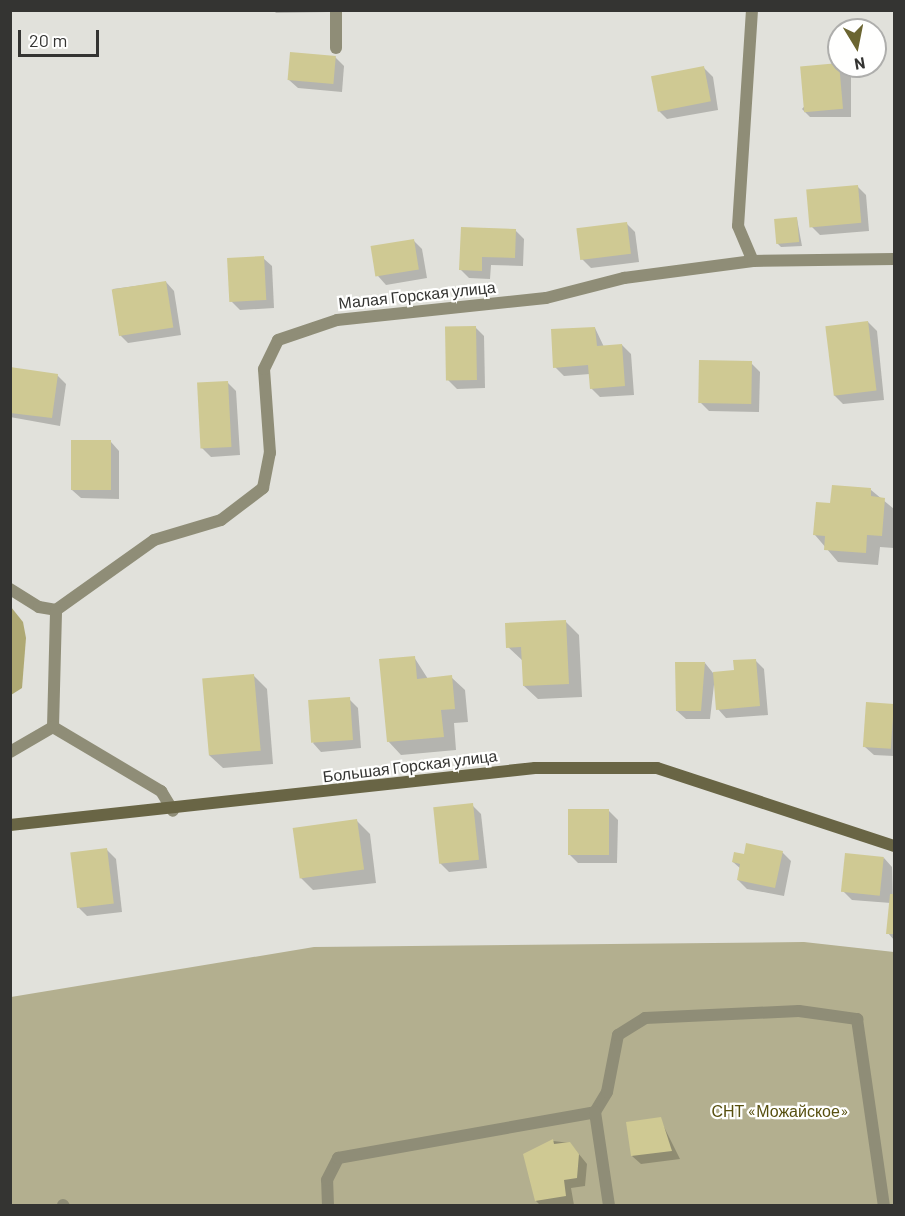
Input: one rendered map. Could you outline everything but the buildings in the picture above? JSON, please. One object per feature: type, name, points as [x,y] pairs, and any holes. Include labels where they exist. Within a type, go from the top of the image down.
[{"type":"street","points":[[336,10],[336,48]]},
{"type":"street","points":[[752,10],[738,226],[753,261]]},
{"type":"street","name":"Малая Горская улица","points":[[56,610],[154,540],[221,520],[263,488],[270,453],[264,369],[278,340],[337,320],[546,298],[624,278],[753,261],[894,259]]},
{"type":"street","points":[[10,589],[39,607],[56,610],[53,727]]},
{"type":"street","points":[[10,752],[53,727]]},
{"type":"street","points":[[53,727],[161,791],[173,811]]},
{"type":"street","name":"Большая Горская улица","points":[[10,825],[173,811],[536,768],[657,768],[894,846]]},
{"type":"street","points":[[609,1206],[595,1112],[607,1092],[618,1035],[645,1018],[798,1011],[857,1019],[884,1206]]},
{"type":"street","points":[[328,1206],[327,1180],[338,1158],[595,1112]]},
{"type":"green space","name":"СНТ «Можайское»","points":[[804,942],[894,952],[894,1205],[11,1206],[11,997],[314,947]]},
{"type":"shaded area","points":[[11,607],[23,622],[26,638],[22,688],[11,695]]}]
